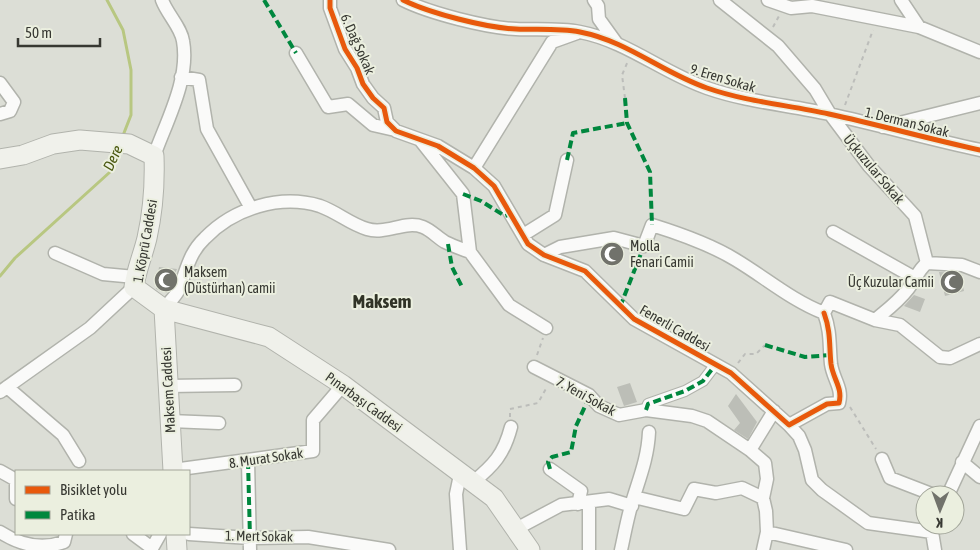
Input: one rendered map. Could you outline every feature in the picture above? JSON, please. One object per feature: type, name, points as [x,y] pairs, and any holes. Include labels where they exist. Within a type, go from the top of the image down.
[{"type":"main road","points":[[0,159],[23,155],[53,144],[80,140],[129,144],[154,156]]},
{"type":"main road","name":"1. Köprü Caddesi","points":[[154,156],[155,185],[148,230],[135,282],[164,309]]},
{"type":"main road","name":"Pınarbaşı Caddesi","points":[[164,309],[269,338],[343,385],[466,479],[494,498],[530,550]]},
{"type":"main road","name":"Maksem Caddesi","points":[[164,309],[173,470]]},
{"type":"main road","points":[[176,535],[177,550]]},
{"type":"street","points":[[154,156],[184,66],[183,40],[162,0]]},
{"type":"street","name":"6. Dağ Sokak","points":[[330,0],[330,8],[345,49],[368,91],[384,108],[387,122],[395,130]]},
{"type":"street","name":"9. Eren Sokak","points":[[403,0],[437,12],[514,29],[581,32],[633,50],[666,71],[707,88],[740,98],[835,115]]},
{"type":"street","points":[[594,0],[598,6],[599,19],[617,44]]},
{"type":"street","name":"Üçkuzular Sokak","points":[[720,0],[778,46],[835,115],[869,166],[915,216],[927,263]]},
{"type":"street","points":[[768,0],[791,8],[812,6],[919,27],[980,52]]},
{"type":"street","points":[[901,0],[919,27]]},
{"type":"street","points":[[474,168],[552,42],[581,32]]},
{"type":"street","points":[[296,53],[328,107],[348,104],[373,125],[395,130],[421,140],[463,194],[470,252],[509,305],[546,328]]},
{"type":"street","points":[[181,77],[199,80],[208,129],[251,208]]},
{"type":"street","points":[[0,83],[14,102],[10,111],[0,114]]},
{"type":"street","points":[[882,127],[980,102]]},
{"type":"street","name":"1. Derman Sokak","points":[[835,115],[980,150]]},
{"type":"street","name":"Fenerli Caddesi","points":[[421,140],[438,146],[474,168],[494,186],[528,244],[544,255],[585,271],[634,319],[731,373],[799,436],[806,450],[812,480],[822,490],[868,522],[915,526]]},
{"type":"street","points":[[523,235],[555,215],[567,160]]},
{"type":"street","points":[[164,309],[178,293],[186,264],[204,238],[230,219],[251,208],[276,202],[319,206],[340,214],[352,223],[378,232],[402,226],[423,227],[448,244],[470,252]]},
{"type":"street","points":[[544,255],[560,247],[614,238],[644,246],[652,224],[692,238],[736,259],[801,304],[824,313],[830,329],[831,366],[842,394],[840,403],[827,404],[789,425]]},
{"type":"street","points":[[833,232],[913,282]]},
{"type":"street","points":[[55,253],[103,274],[135,282]]},
{"type":"street","points":[[875,320],[899,300],[913,282],[918,270],[927,263],[962,265],[980,272]]},
{"type":"street","points":[[79,461],[63,435],[3,390],[90,328],[135,282]]},
{"type":"street","points":[[824,313],[830,302],[875,320],[900,325],[940,356],[950,358],[980,344]]},
{"type":"street","points":[[646,410],[648,404],[685,391],[703,382],[716,364]]},
{"type":"street","name":"7. Yeni Sokak","points":[[534,367],[589,395],[599,406],[620,415],[646,410],[692,416],[708,421],[750,450],[765,463],[767,479],[763,498]]},
{"type":"street","points":[[168,386],[235,385]]},
{"type":"street","name":"8. Murat Sokak","points":[[180,470],[313,451],[313,420],[343,385]]},
{"type":"street","points":[[750,450],[774,411]]},
{"type":"street","points":[[170,421],[218,423]]},
{"type":"street","points":[[952,485],[980,426]]},
{"type":"street","points":[[460,550],[456,494],[466,479],[493,465],[506,447],[511,427]]},
{"type":"street","points":[[621,550],[633,501],[642,476],[648,449],[649,432]]},
{"type":"street","points":[[882,459],[890,478],[915,488]]},
{"type":"street","points":[[248,461],[250,544]]},
{"type":"street","points":[[962,462],[980,477]]},
{"type":"street","points":[[550,469],[581,491],[589,550]]},
{"type":"street","points":[[0,471],[15,479]]},
{"type":"street","points":[[516,529],[561,505],[609,499],[684,509],[694,489],[716,493],[742,488],[763,498],[767,532],[763,550]]},
{"type":"street","points":[[0,532],[30,546],[54,548],[64,542],[66,535]]},
{"type":"street","points":[[767,532],[846,550]]},
{"type":"street","name":"1. Mert Sokak","points":[[190,534],[250,544],[308,537],[386,550]]},
{"type":"street","points":[[26,535],[30,546]]},
{"type":"street","points":[[134,535],[152,549],[159,535]]},
{"type":"street","points":[[934,535],[935,550]]},
{"type":"path","points":[[768,38],[780,15],[791,8]]},
{"type":"path","points":[[835,115],[877,20]]},
{"type":"path","points":[[625,98],[622,75],[633,50]]},
{"type":"path","points":[[534,367],[546,328]]},
{"type":"path","points":[[731,373],[745,354],[756,354],[765,345]]},
{"type":"path","points":[[511,427],[510,409],[538,403],[548,386]]},
{"type":"path","points":[[842,394],[882,459]]},
{"type":"building","name":"Molla Fenari Camii","points":[[614,246],[618,248],[620,264],[607,266],[605,248]]},
{"type":"building","name":"Maksem (Düstürhan) camii","points":[[159,267],[177,269],[167,293],[156,289]]},
{"type":"building","name":"Üç Kuzular Camii","points":[[939,272],[960,273],[964,291],[945,296]]},
{"type":"building","points":[[914,295],[925,299],[920,312],[904,306]]},
{"type":"building","points":[[630,383],[637,402],[624,406],[617,387]]},
{"type":"building","points":[[736,394],[757,422],[748,439],[734,430],[740,423],[728,406]]},
{"type":"waterway","name":"Dere","points":[[107,0],[123,30],[131,70],[131,115],[122,138]]},
{"type":"waterway","name":"Dere","points":[[0,276],[15,258],[110,172],[118,148]]},
{"type":"marked path","points":[[264,0],[296,53]]},
{"type":"marked path","points":[[625,98],[627,123],[650,172],[652,225]]},
{"type":"marked path","points":[[567,160],[573,133],[627,123]]},
{"type":"marked path","points":[[463,194],[481,201],[505,216],[511,214]]},
{"type":"marked path","points":[[448,244],[452,267],[463,289]]},
{"type":"marked path","points":[[620,307],[644,246]]},
{"type":"marked path","points":[[765,345],[805,357],[831,355]]},
{"type":"marked path","points":[[646,410],[648,404],[685,391],[703,381],[716,364]]},
{"type":"marked path","points":[[550,469],[548,462],[552,457],[571,452],[576,426],[587,402],[599,406]]},
{"type":"marked path","points":[[248,461],[250,538]]},
{"type":"cycle path","points":[[330,0],[330,8],[345,49],[357,68],[363,84],[373,98],[384,108],[387,122],[396,131],[438,146],[474,168],[494,186],[528,244],[544,255],[585,271],[634,319],[731,373],[789,425],[827,404],[839,403],[840,393],[832,369],[829,332],[824,313]]},
{"type":"cycle path","points":[[403,0],[443,15],[490,26],[572,31],[597,36],[613,42],[691,82],[722,93],[829,114],[980,150]]},
{"type":"place","name":"Molla Fenari Camii","points":[[612,254]]},
{"type":"place","name":"Maksem (Düstürhan) camii","points":[[166,280]]},
{"type":"place","name":"Üç Kuzular Camii","points":[[952,282]]},
{"type":"district","name":"Maksem","points":[[382,301]]}]
